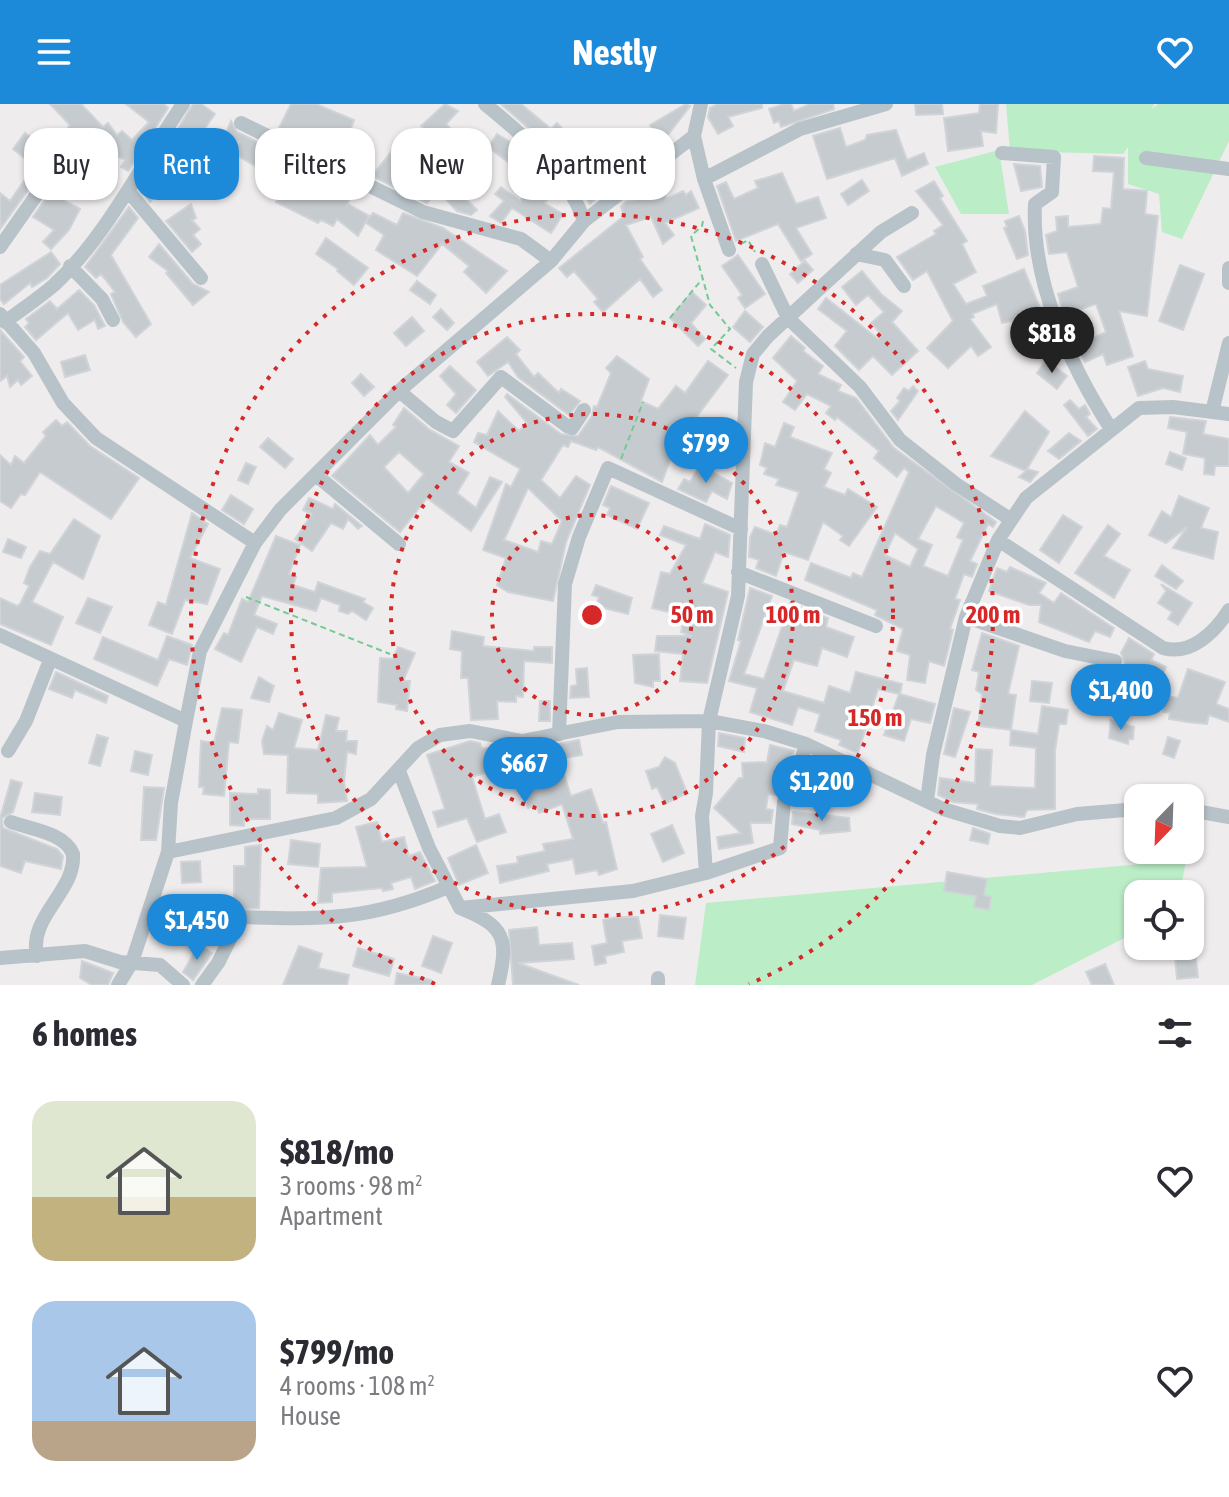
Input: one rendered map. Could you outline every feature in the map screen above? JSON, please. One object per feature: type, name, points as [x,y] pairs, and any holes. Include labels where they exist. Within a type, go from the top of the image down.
[{"type":"street","points":[[183,104],[129,192],[55,284],[2,318],[34,353],[63,403],[96,438],[255,543]]},
{"type":"street","points":[[485,104],[539,152],[576,201],[584,221]]},
{"type":"street","points":[[701,104],[694,136],[704,179],[729,250]]},
{"type":"street","points":[[704,179],[800,129],[886,104]]},
{"type":"street","points":[[241,123],[439,219],[521,239],[551,261]]},
{"type":"street","points":[[118,985],[132,962],[168,852],[171,803],[200,651],[255,543],[280,510],[399,391],[551,261],[584,221],[694,136]]},
{"type":"street","points":[[1005,153],[1002,153],[1054,157],[1052,192],[1035,204],[1039,262],[1077,371],[1111,429]]},
{"type":"street","points":[[1146,158],[1229,169]]},
{"type":"street","points":[[129,192],[201,278]]},
{"type":"street","points":[[0,247],[33,200]]},
{"type":"street","points":[[706,873],[702,816],[709,721],[738,596],[747,377],[753,354],[856,254],[881,232],[912,213]]},
{"type":"street","points":[[856,254],[885,260],[904,286]]},
{"type":"street","points":[[762,264],[788,318],[860,387],[900,440],[956,484],[1010,519]]},
{"type":"street","points":[[70,266],[102,299],[113,320]]},
{"type":"street","points":[[1229,268],[1229,283]]},
{"type":"street","points":[[1212,412],[1229,343]]},
{"type":"street","points":[[399,391],[436,422],[453,431],[460,428],[471,408],[501,377],[572,428],[584,410]]},
{"type":"street","points":[[927,801],[933,755],[966,617],[998,540],[1026,498],[1139,408],[1152,406],[1229,414]]},
{"type":"street","points":[[559,734],[565,584],[593,500],[608,468],[741,529]]},
{"type":"street","points":[[316,475],[399,544]]},
{"type":"street","points":[[998,540],[1163,648],[1178,651],[1189,647],[1215,631],[1229,610]]},
{"type":"street","points":[[738,572],[876,626]]},
{"type":"street","points":[[966,617],[1065,651],[1115,661]]},
{"type":"street","points":[[0,635],[186,721]]},
{"type":"street","points":[[8,751],[26,721],[50,660]]},
{"type":"street","points":[[168,852],[336,818],[371,799],[418,748],[440,735],[470,731],[522,741],[618,722],[709,721],[806,744],[927,801],[985,823],[1020,828],[1077,814],[1124,810]]},
{"type":"street","points":[[460,908],[633,891],[706,873],[780,848],[784,802],[795,781],[806,744]]},
{"type":"street","points":[[399,771],[448,887],[460,908],[489,920],[500,930],[504,951],[498,985]]},
{"type":"street","points":[[1204,813],[1229,817]]},
{"type":"street","points":[[11,822],[57,837],[68,844],[73,854],[67,881],[41,924],[35,947],[37,956]]},
{"type":"street","points":[[202,985],[218,963],[241,917],[300,919],[369,915],[404,906],[448,887]]},
{"type":"street","points":[[0,958],[85,951],[160,965],[183,985]]},
{"type":"path","points":[[703,211],[702,226],[691,236],[710,305],[730,329],[711,349],[747,377]]},
{"type":"path","points":[[729,250],[748,240],[762,264]]},
{"type":"path","points":[[670,318],[704,277]]},
{"type":"path","points":[[616,472],[643,402]]},
{"type":"path","points":[[230,591],[390,654]]},
{"type":"green space","points":[[1006,104],[1154,104],[1152,109],[1158,104],[1229,104],[1229,141],[1182,239],[1162,232],[1159,194],[1128,184],[1128,147],[1123,154],[1010,151]]},
{"type":"green space","points":[[999,150],[1009,214],[961,214],[935,167]]},
{"type":"green space","points":[[1141,864],[1185,864],[1182,880],[1124,880],[1124,938],[1032,985],[695,985],[706,903]]},
{"type":"building","points":[[50,104],[81,104],[103,127],[108,123],[112,128],[68,128],[70,125]]},
{"type":"building","points":[[126,104],[164,104],[168,108],[155,128],[143,128],[149,122]]},
{"type":"building","points":[[193,104],[201,104],[215,114],[205,128],[178,128]]},
{"type":"building","points":[[291,104],[316,104],[354,120],[351,128],[279,128]]},
{"type":"building","points":[[445,104],[458,111],[446,124],[450,128],[421,126]]},
{"type":"building","points":[[501,104],[521,104],[550,128],[528,128]]},
{"type":"building","points":[[686,104],[690,106],[673,128],[652,128],[650,125]]},
{"type":"building","points":[[718,104],[762,104],[762,108],[728,117],[733,126],[718,134],[708,117],[710,108]]},
{"type":"building","points":[[791,104],[794,111],[810,104],[833,104],[834,109],[781,127],[779,121],[774,123],[769,109]]},
{"type":"building","points":[[915,104],[942,104],[943,114],[916,115]]},
{"type":"building","points":[[980,104],[998,104],[996,133],[981,131],[983,146],[948,151],[944,118],[979,113]]},
{"type":"building","points":[[840,128],[846,147],[865,140],[867,135],[896,130],[907,160],[924,153],[928,164],[902,176],[895,158],[827,179],[813,136]]},
{"type":"building","points":[[122,131],[132,140],[134,138],[134,162],[128,171],[121,167],[125,160],[118,157],[118,134]]},
{"type":"building","points":[[239,133],[255,141],[255,166],[239,156]]},
{"type":"building","points":[[24,134],[24,158],[13,149]]},
{"type":"building","points":[[497,134],[508,141],[508,162],[492,150],[492,141]]},
{"type":"building","points":[[391,152],[391,185],[375,177],[375,172]]},
{"type":"building","points":[[1094,156],[1124,158],[1123,189],[1147,191],[1145,214],[1158,216],[1147,316],[1119,311],[1133,356],[1107,365],[1103,354],[1085,362],[1077,346],[1106,332],[1096,304],[1064,315],[1058,294],[1078,287],[1067,252],[1049,254],[1046,235],[1057,231],[1056,217],[1068,216],[1068,227],[1101,224],[1103,208],[1111,209],[1114,172],[1093,171]]},
{"type":"building","points":[[1014,164],[1040,166],[1042,187],[1021,191]]},
{"type":"building","points":[[782,173],[796,204],[818,197],[826,218],[796,228],[812,254],[801,261],[778,224],[736,241],[717,186],[726,182],[734,199],[758,188],[755,181]]},
{"type":"building","points":[[862,180],[869,191],[848,205],[841,194]]},
{"type":"building","points":[[24,181],[24,196],[0,229],[0,193],[10,201]]},
{"type":"building","points":[[934,181],[943,196],[940,198],[967,241],[962,244],[976,272],[953,284],[966,304],[987,296],[983,286],[1024,269],[1056,347],[1045,354],[1033,335],[1037,333],[1031,316],[1002,323],[997,304],[972,314],[974,317],[970,319],[991,347],[978,356],[971,346],[948,368],[927,348],[953,321],[927,271],[913,280],[897,257],[936,234],[934,231],[943,225],[916,191]]},
{"type":"building","points":[[501,187],[508,192],[508,200],[547,200],[544,203],[563,214],[551,233],[512,208],[501,223],[490,216],[504,201],[495,194]]},
{"type":"building","points":[[683,191],[686,195],[691,191],[699,208],[665,223],[674,235],[663,244],[651,217],[626,225],[643,257],[640,259],[662,290],[653,297],[640,279],[603,312],[594,302],[598,299],[574,271],[567,277],[559,268],[624,216],[621,207],[626,202],[675,200],[675,195]]},
{"type":"building","points":[[45,200],[66,200],[80,209],[69,230],[51,249],[43,242],[54,230],[33,217]]},
{"type":"building","points":[[349,200],[346,207],[348,204],[369,216],[358,236],[337,219],[333,226],[321,220],[318,223],[276,202]]},
{"type":"building","points":[[447,200],[467,200],[477,210],[471,215],[457,211]]},
{"type":"building","points":[[191,204],[196,218],[192,220],[200,229],[193,235],[201,244],[192,252],[166,221]]},
{"type":"building","points":[[129,207],[138,218],[111,255],[151,324],[136,337],[123,322],[111,294],[115,292],[101,274],[96,278],[85,267]]},
{"type":"building","points":[[373,213],[397,225],[403,213],[443,228],[507,271],[486,293],[464,272],[469,266],[442,244],[417,276],[376,250],[384,235],[365,222]]},
{"type":"building","points":[[1019,216],[1025,231],[1028,255],[1017,259],[1004,228],[1007,227],[1005,221]]},
{"type":"building","points":[[326,238],[368,268],[354,285],[316,254]]},
{"type":"building","points":[[159,244],[193,284],[209,292],[193,305],[166,273],[168,271],[149,257]]},
{"type":"building","points":[[51,252],[60,264],[47,278],[32,287],[30,283],[4,304],[0,299],[0,285]]},
{"type":"building","points":[[738,255],[765,294],[745,308],[738,298],[742,295],[722,266]]},
{"type":"building","points":[[805,261],[813,270],[798,283],[790,274]]},
{"type":"building","points":[[1180,265],[1204,274],[1183,330],[1159,321]]},
{"type":"building","points":[[862,271],[881,294],[902,311],[892,322],[918,351],[892,375],[873,356],[859,370],[835,346],[847,331],[818,309],[826,298],[878,339],[882,335],[871,323],[884,312],[868,295],[856,305],[842,287]]},
{"type":"building","points":[[417,281],[436,295],[430,304],[410,290]]},
{"type":"building","points":[[79,290],[94,305],[105,326],[98,329],[95,320],[78,330],[68,313],[36,340],[25,327],[29,323],[26,319],[50,301],[57,309]]},
{"type":"building","points":[[692,292],[706,305],[691,323],[705,339],[698,346],[670,318]]},
{"type":"building","points":[[441,309],[454,323],[447,330],[433,317]]},
{"type":"building","points":[[745,311],[763,327],[750,342],[733,327]]},
{"type":"building","points":[[412,317],[424,331],[406,346],[394,333]]},
{"type":"building","points":[[0,330],[24,357],[20,361],[32,376],[21,385],[18,380],[10,387],[7,376],[0,381]]},
{"type":"building","points":[[791,336],[805,348],[803,351],[823,366],[818,374],[841,385],[838,391],[856,398],[894,448],[996,522],[993,527],[988,524],[970,561],[977,564],[972,577],[964,574],[955,599],[960,600],[950,629],[953,630],[944,666],[929,661],[925,683],[907,680],[910,655],[897,651],[903,629],[875,615],[877,610],[805,580],[811,563],[851,578],[853,573],[862,577],[909,472],[904,468],[897,477],[874,458],[879,451],[837,417],[835,420],[826,413],[831,406],[807,394],[795,410],[783,402],[797,381],[773,358]],"holes":[[[936,506],[964,523],[957,537],[963,540],[948,576],[923,566],[932,545],[918,539]],[[895,533],[918,549],[910,567],[885,555]]]},
{"type":"building","points":[[507,337],[520,350],[516,354],[534,377],[538,373],[559,393],[561,389],[580,401],[569,415],[518,377],[508,362],[488,376],[477,362]]},
{"type":"building","points":[[85,355],[90,370],[65,377],[61,362]]},
{"type":"building","points":[[617,356],[649,379],[641,401],[658,409],[676,386],[685,393],[708,361],[728,375],[689,427],[705,436],[696,452],[677,441],[662,482],[598,447],[596,450],[571,441],[568,447],[563,445],[541,480],[560,498],[576,476],[590,485],[566,542],[553,601],[508,592],[497,585],[506,558],[483,550],[506,484],[511,487],[520,469],[474,442],[478,433],[487,435],[498,411],[519,431],[527,423],[505,397],[507,394],[561,434],[578,436],[592,416],[594,406],[597,407],[611,373],[606,368]],"holes":[[[528,488],[562,521],[552,544],[541,541],[538,552],[504,540]]]},
{"type":"building","points":[[1046,360],[1067,376],[1057,389],[1037,373]]},
{"type":"building","points":[[1145,361],[1148,369],[1183,376],[1180,392],[1163,388],[1138,396],[1128,367]]},
{"type":"building","points":[[450,366],[476,390],[456,413],[447,405],[456,394],[440,376]]},
{"type":"building","points":[[361,374],[374,387],[364,396],[352,383]]},
{"type":"building","points":[[913,386],[918,391],[898,420],[891,411],[900,401],[897,398],[904,388],[909,391]]},
{"type":"building","points":[[1070,400],[1079,409],[1085,405],[1090,414],[1086,417],[1097,429],[1088,436],[1064,405]]},
{"type":"building","points":[[404,408],[430,430],[459,446],[449,462],[469,473],[457,493],[476,508],[490,477],[502,482],[471,531],[427,498],[400,532],[332,476],[370,435],[378,445],[396,427],[393,425]],"holes":[[[399,452],[424,474],[408,493],[384,467]]]},
{"type":"building","points":[[1025,411],[1049,432],[1027,469],[1038,472],[1030,482],[1019,477],[1026,471],[991,456]]},
{"type":"building","points":[[1170,417],[1206,421],[1203,434],[1229,439],[1229,466],[1215,466],[1214,475],[1204,474],[1205,458],[1183,454],[1187,432],[1168,428]]},
{"type":"building","points":[[56,420],[62,426],[67,422],[90,446],[139,478],[111,519],[40,472],[25,495],[21,494],[11,508],[0,501],[0,455],[11,465],[15,456],[24,463],[46,436],[43,432]]},
{"type":"building","points":[[720,420],[734,427],[734,444],[723,442],[720,450],[710,446]]},
{"type":"building","points":[[784,423],[794,427],[790,437],[832,453],[824,469],[831,473],[824,487],[845,495],[848,489],[877,507],[849,546],[840,540],[843,536],[823,522],[808,560],[784,552],[776,576],[756,568],[759,560],[749,557],[750,537],[755,527],[776,535],[780,525],[787,527],[799,492],[776,485],[779,479],[764,474],[767,468],[760,465],[765,443],[775,447]]},
{"type":"building","points":[[1069,433],[1081,441],[1059,459],[1048,451]]},
{"type":"building","points":[[268,438],[293,459],[285,468],[260,447]]},
{"type":"building","points":[[1170,452],[1186,458],[1182,470],[1166,464]]},
{"type":"building","points":[[246,463],[256,467],[248,484],[238,480]]},
{"type":"building","points":[[700,465],[732,483],[727,499],[712,491],[706,502],[678,489],[684,479],[690,482]]},
{"type":"building","points":[[611,486],[649,503],[637,529],[607,515],[610,508],[603,505]]},
{"type":"building","points":[[231,495],[253,509],[244,524],[222,510]]},
{"type":"building","points":[[1179,496],[1209,508],[1201,528],[1218,532],[1213,559],[1173,548],[1187,527],[1166,543],[1149,535],[1162,511],[1171,517]]},
{"type":"building","points":[[309,498],[333,509],[335,504],[362,526],[358,529],[348,519],[343,529],[331,523],[312,551],[295,539],[312,514],[303,510]]},
{"type":"building","points":[[192,513],[208,524],[190,558],[220,569],[207,604],[185,600],[172,634],[149,625],[158,602],[166,605]]},
{"type":"building","points":[[1063,515],[1082,527],[1059,563],[1040,550]]},
{"type":"building","points":[[74,519],[100,536],[83,579],[53,562],[32,602],[63,617],[51,645],[0,624],[0,598],[17,606],[20,604],[29,586],[24,583],[30,567],[40,551],[50,554]]},
{"type":"building","points":[[705,524],[730,535],[728,557],[715,552],[702,583],[728,592],[707,683],[680,681],[683,654],[655,651],[657,636],[692,636],[681,632],[685,616],[652,608],[661,572],[670,574],[686,545],[660,535],[664,526],[700,539]]},
{"type":"building","points":[[1108,525],[1120,534],[1104,556],[1130,570],[1114,598],[1075,573]]},
{"type":"building","points":[[276,536],[300,545],[289,574],[296,577],[293,585],[315,592],[318,582],[365,599],[363,602],[373,608],[366,620],[352,611],[348,614],[339,611],[340,605],[321,598],[316,611],[262,596],[254,615],[277,624],[273,634],[257,627],[241,662],[215,649],[224,633],[228,635],[242,599],[248,602]]},
{"type":"building","points":[[8,539],[26,547],[21,558],[3,552]]},
{"type":"building","points":[[1162,565],[1183,581],[1176,589],[1155,576]]},
{"type":"building","points":[[1010,567],[1046,583],[1039,593],[1054,603],[1061,593],[1114,628],[1110,637],[1095,631],[1089,642],[1039,622],[1041,605],[1029,605],[989,591],[997,568],[1007,572]]},
{"type":"building","points":[[1161,584],[1192,603],[1178,625],[1168,619],[1172,612],[1158,603],[1166,591]]},
{"type":"building","points":[[596,585],[632,598],[628,614],[596,606],[599,597],[592,595]]},
{"type":"building","points":[[750,588],[772,596],[744,674],[764,679],[790,603],[828,618],[826,627],[854,637],[847,657],[822,648],[817,666],[794,660],[783,691],[824,703],[829,686],[850,693],[856,672],[902,684],[900,694],[935,704],[930,723],[911,719],[904,741],[884,735],[899,694],[878,689],[858,753],[839,745],[841,740],[815,731],[820,714],[798,707],[792,725],[750,712],[757,688],[729,681],[741,641],[738,640]]},
{"type":"building","points":[[88,598],[112,607],[100,633],[76,623]]},
{"type":"building","points":[[452,631],[484,637],[483,646],[534,651],[534,647],[552,647],[552,663],[524,661],[523,697],[516,696],[516,702],[497,701],[498,719],[471,720],[468,678],[461,678],[462,651],[450,649]]},
{"type":"building","points":[[982,633],[1019,646],[1008,694],[1016,695],[1011,730],[978,726],[982,694],[976,690],[979,672],[972,670]]},
{"type":"building","points":[[167,636],[192,645],[187,665],[169,659],[157,686],[94,659],[103,637],[158,660]]},
{"type":"building","points":[[1129,638],[1154,654],[1151,660],[1166,667],[1156,691],[1108,681],[1111,670],[1119,670],[1125,664],[1121,653]]},
{"type":"building","points":[[398,647],[415,653],[403,681],[410,681],[407,711],[396,709],[397,705],[378,702],[380,658],[393,659]]},
{"type":"building","points":[[659,654],[660,681],[653,681],[653,687],[635,683],[633,655]]},
{"type":"building","points":[[587,668],[589,697],[570,698],[571,686],[577,685],[576,669]]},
{"type":"building","points":[[1188,669],[1225,682],[1216,704],[1229,709],[1229,722],[1209,715],[1207,724],[1187,722],[1169,719],[1170,713],[1163,712],[1165,696],[1178,698]]},
{"type":"building","points":[[56,672],[108,696],[106,703],[75,690],[72,698],[49,689]]},
{"type":"building","points":[[259,677],[274,686],[269,702],[251,698]]},
{"type":"building","points":[[1081,680],[1107,685],[1104,703],[1078,698]]},
{"type":"building","points":[[1032,681],[1052,683],[1049,703],[1030,701]]},
{"type":"building","points":[[540,701],[550,701],[550,721],[539,721]]},
{"type":"building","points":[[1042,706],[1068,710],[1066,724],[1059,724],[1055,751],[1055,809],[1027,810],[1024,817],[996,814],[977,809],[978,804],[953,802],[938,795],[940,778],[975,783],[976,749],[992,750],[990,786],[1035,788],[1036,748],[1010,745],[1011,730],[1038,734]]},
{"type":"building","points":[[222,708],[242,710],[238,743],[229,742],[224,796],[203,794],[204,787],[199,787],[201,741],[214,743]]},
{"type":"building","points":[[954,708],[970,712],[955,757],[944,754]]},
{"type":"building","points":[[279,713],[302,720],[294,748],[318,750],[326,715],[339,718],[336,731],[347,731],[346,741],[357,741],[356,754],[347,752],[344,782],[347,801],[318,803],[318,794],[287,793],[288,755],[264,754],[262,741],[267,726],[273,730]]},
{"type":"building","points":[[1111,720],[1134,727],[1133,739],[1129,739],[1128,744],[1109,738]]},
{"type":"building","points":[[719,733],[745,738],[744,752],[718,746]]},
{"type":"building","points":[[97,735],[108,738],[100,766],[89,763]]},
{"type":"building","points":[[1168,737],[1180,741],[1174,758],[1163,754]]},
{"type":"building","points":[[579,740],[582,755],[559,759],[571,796],[591,789],[603,823],[606,822],[617,869],[599,875],[597,870],[576,874],[573,859],[547,864],[549,871],[500,883],[497,866],[518,863],[517,857],[545,851],[543,844],[573,839],[562,804],[539,813],[536,805],[528,808],[524,796],[529,794],[523,760],[488,765],[490,771],[472,777],[485,819],[499,814],[506,832],[477,842],[467,818],[438,827],[433,812],[445,809],[427,755],[470,741],[480,743],[482,748],[523,751]]},
{"type":"building","points":[[770,745],[794,751],[776,795],[768,794],[766,809],[773,810],[771,823],[750,823],[753,843],[719,849],[717,837],[741,833],[714,808],[739,778],[743,778],[742,763],[767,762]]},
{"type":"building","points":[[135,751],[152,755],[148,775],[131,771]]},
{"type":"building","points":[[665,757],[675,763],[687,793],[665,804],[657,787],[652,789],[646,771],[659,767]]},
{"type":"building","points":[[812,758],[818,761],[814,782],[841,783],[840,799],[798,796]]},
{"type":"building","points":[[11,780],[22,783],[13,812],[2,818],[3,828],[57,849],[63,856],[61,869],[25,861],[21,873],[0,866],[0,818]]},
{"type":"building","points":[[144,787],[164,788],[156,840],[141,840]]},
{"type":"building","points":[[258,789],[270,790],[270,819],[244,819],[244,826],[230,825],[230,793],[258,794]]},
{"type":"building","points":[[35,793],[62,797],[60,815],[32,812]]},
{"type":"building","points":[[793,812],[849,818],[850,831],[820,834],[820,830],[792,824]]},
{"type":"building","points":[[377,822],[382,842],[404,837],[409,856],[420,852],[435,881],[415,889],[411,877],[391,883],[393,889],[332,893],[332,902],[318,903],[321,868],[367,867],[356,827]]},
{"type":"building","points":[[672,825],[684,853],[663,862],[651,834]]},
{"type":"building","points":[[973,828],[990,834],[988,844],[970,840]]},
{"type":"building","points":[[291,840],[320,844],[318,867],[288,864]]},
{"type":"building","points":[[261,845],[259,908],[234,910],[234,866],[245,866],[245,847]]},
{"type":"building","points":[[476,845],[488,873],[459,885],[448,858]]},
{"type":"building","points":[[200,861],[201,882],[182,883],[181,862]]},
{"type":"building","points":[[947,872],[987,879],[984,895],[991,897],[989,910],[974,907],[976,896],[944,891]]},
{"type":"building","points":[[660,915],[686,918],[683,939],[658,936]]},
{"type":"building","points":[[638,917],[642,938],[622,941],[624,952],[605,956],[606,963],[595,965],[592,946],[607,943],[603,920]]},
{"type":"building","points":[[537,927],[539,945],[572,943],[574,959],[518,963],[579,985],[513,985],[509,930]]},
{"type":"building","points":[[433,936],[452,943],[441,973],[422,966]]},
{"type":"building","points":[[199,945],[212,953],[193,980],[183,972]]},
{"type":"building","points":[[299,946],[322,954],[318,968],[349,975],[347,985],[283,985]]},
{"type":"building","points":[[358,948],[394,959],[389,976],[353,966]]},
{"type":"building","points":[[1175,960],[1196,960],[1198,977],[1177,979]]},
{"type":"building","points":[[82,961],[113,973],[108,985],[92,985],[80,978]]},
{"type":"building","points":[[1105,964],[1114,985],[1092,985],[1086,972]]},
{"type":"building","points":[[397,973],[431,980],[430,985],[395,985]]}]
